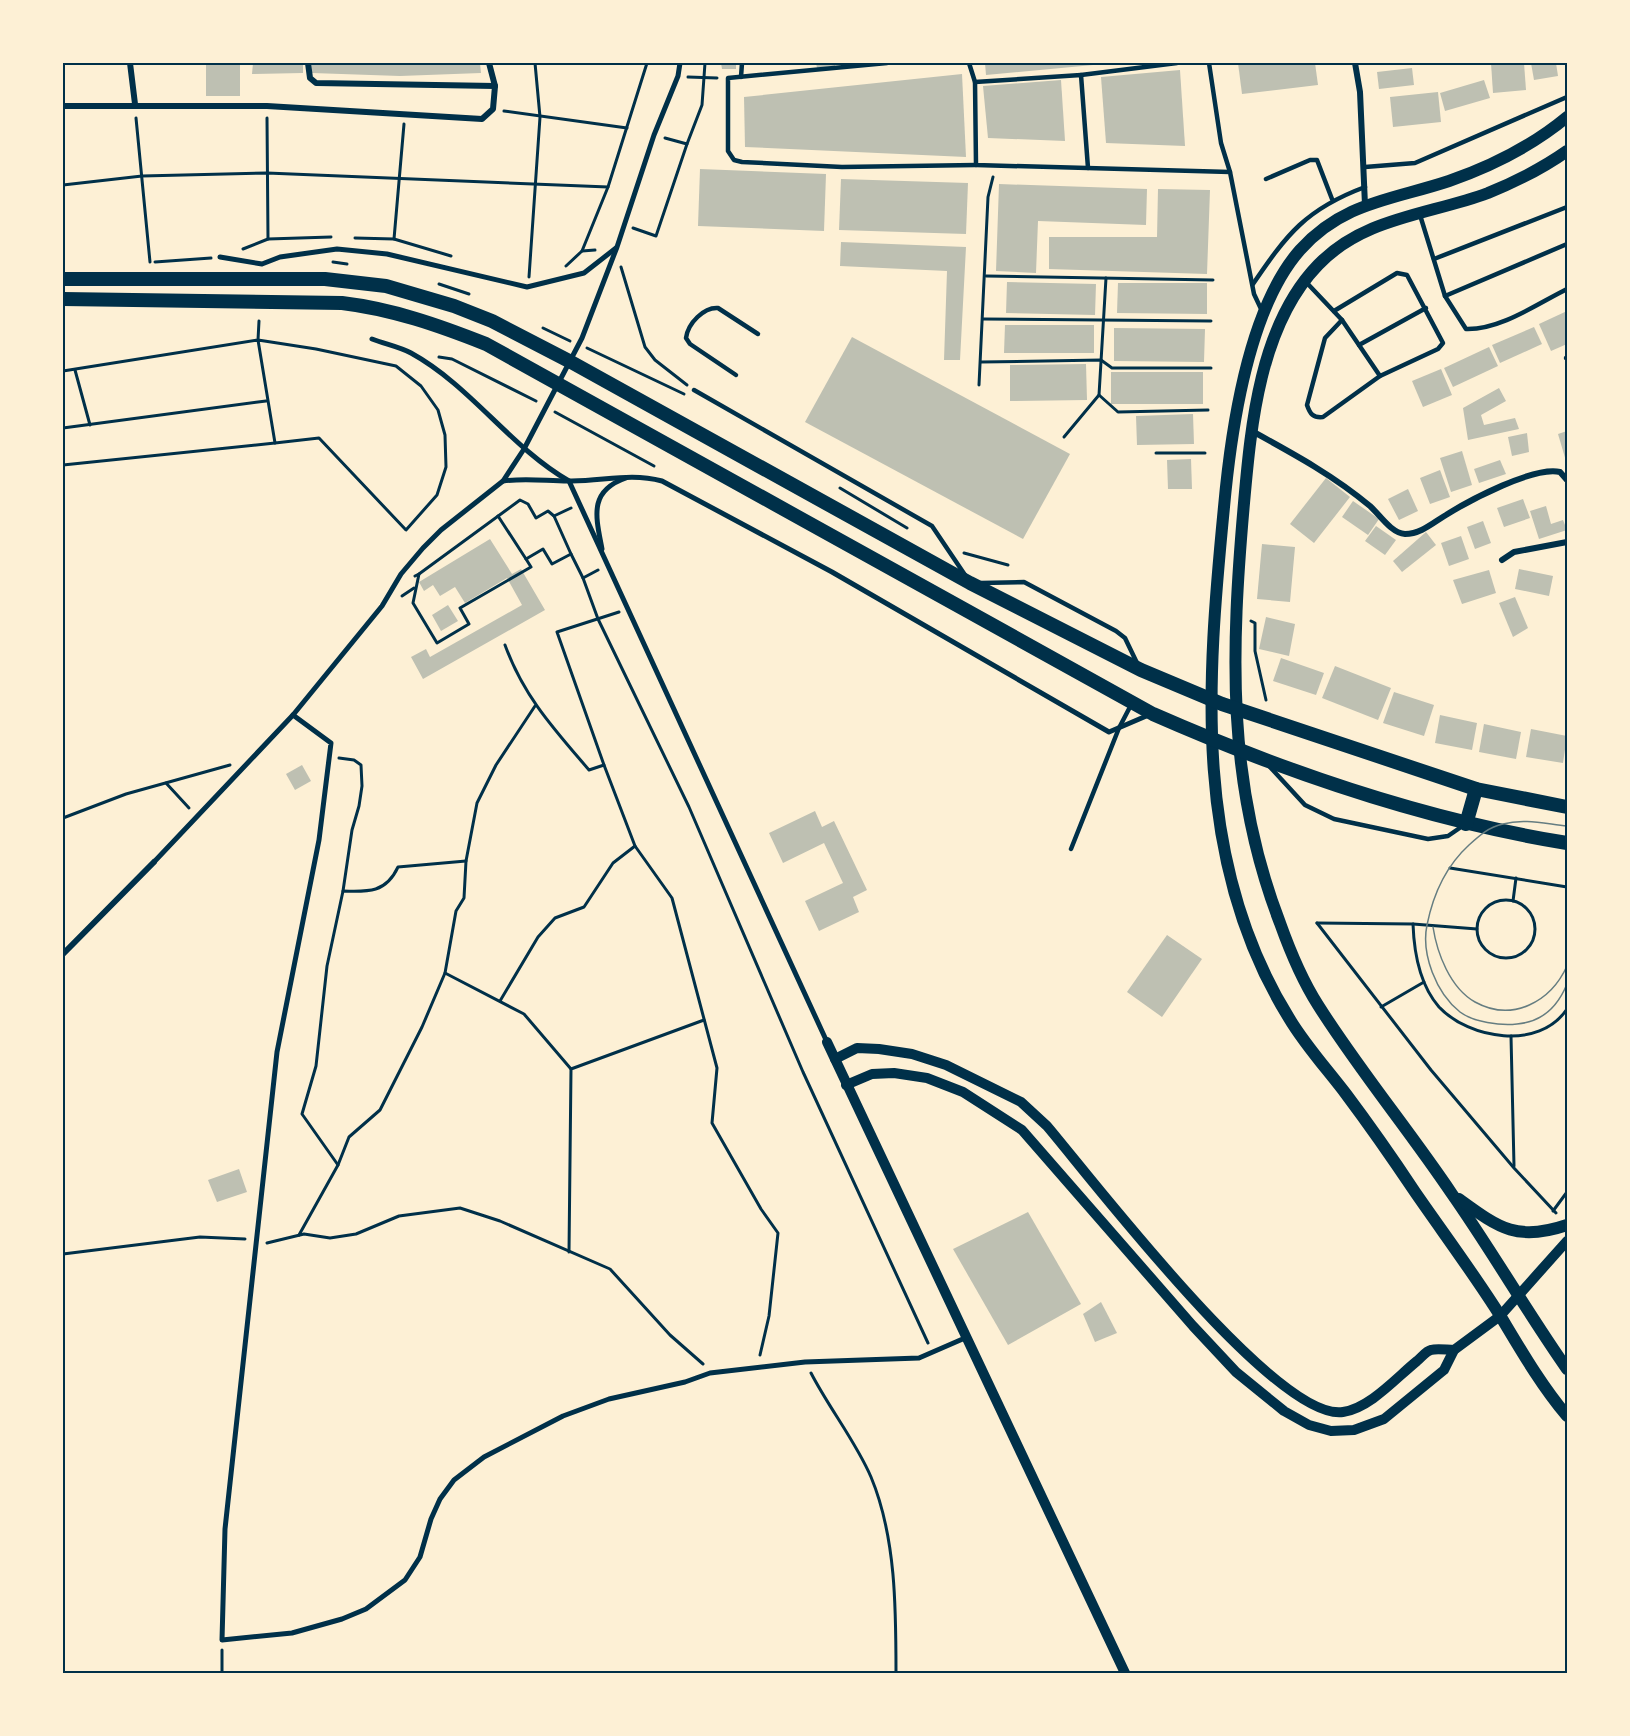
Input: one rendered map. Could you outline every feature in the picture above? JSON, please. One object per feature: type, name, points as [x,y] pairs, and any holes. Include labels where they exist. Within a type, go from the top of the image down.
[{"type":"main road","points":[[1567,117],[1531,145],[1507,157],[1450,181],[1365,204],[1328,225],[1299,252],[1281,276],[1264,316],[1244,376],[1230,437],[1214,608],[1209,701],[1216,815],[1233,885],[1254,951],[1290,1021],[1367,1122],[1500,1316],[1536,1378],[1567,1416]]},
{"type":"main road","points":[[1567,152],[1548,165],[1487,193],[1364,230],[1343,242],[1305,280],[1282,321],[1262,376],[1250,430],[1234,611],[1234,706],[1245,802],[1260,869],[1289,947],[1317,1003],[1453,1195],[1567,1369]]},
{"type":"main road","points":[[63,279],[325,279],[386,286],[454,306],[492,321],[571,362],[970,584],[1141,670],[1222,704],[1476,789],[1567,807]]},
{"type":"main road","points":[[63,299],[342,303],[383,308],[467,336],[486,344],[1153,714],[1264,760],[1466,824],[1567,843]]},
{"type":"main road","points":[[1225,491],[1244,495]]},
{"type":"main road","points":[[1466,824],[1476,789]]},
{"type":"main road","points":[[1453,1195],[1509,1231],[1537,1232],[1564,1221]]},
{"type":"street","points":[[130,63],[135,104]]},
{"type":"street","points":[[308,63],[310,78],[316,83],[495,86]]},
{"type":"street","points":[[63,106],[135,104],[267,106],[482,119],[493,109],[495,86],[489,63]]},
{"type":"street","points":[[63,954],[197,818],[293,715],[382,606],[401,574],[423,548],[441,530],[503,481],[524,449],[582,338],[617,247],[654,135],[678,76],[680,63]]},
{"type":"street","points":[[1355,63],[1360,92],[1365,204]]},
{"type":"street","points":[[220,258],[262,264],[280,256],[338,249],[387,254],[527,287],[584,273],[617,247]]},
{"type":"street","points":[[372,339],[418,358],[456,388],[524,449],[569,481],[846,1085],[1125,1673]]},
{"type":"street","points":[[1250,430],[1333,477],[1371,507],[1389,525],[1404,534],[1417,532],[1472,501],[1546,470],[1560,472],[1567,480]]},
{"type":"street","points":[[503,481],[532,478],[569,481],[634,476],[662,481],[822,567],[1109,732],[1153,714]]},
{"type":"street","points":[[603,557],[597,523],[597,503],[606,488],[634,476]]},
{"type":"street","points":[[1502,560],[1514,552],[1567,542]]},
{"type":"street","points":[[293,715],[331,743],[319,840],[277,1052],[225,1528],[222,1640],[292,1632],[334,1622],[366,1609],[405,1580],[420,1557],[431,1519],[440,1499],[468,1467],[519,1437],[563,1416],[609,1399],[685,1383],[710,1373],[805,1362],[920,1358],[965,1338]]},
{"type":"street","points":[[835,1059],[857,1048],[912,1054],[964,1072],[1021,1102],[1047,1126],[1213,1321],[1245,1354],[1286,1388],[1315,1406],[1341,1413],[1360,1407],[1431,1350],[1454,1350]]},
{"type":"street","points":[[846,1085],[872,1074],[894,1073],[927,1078],[963,1092],[1022,1130],[1192,1326],[1236,1372],[1284,1411],[1309,1425],[1331,1431],[1354,1430],[1384,1419],[1444,1370],[1454,1350],[1500,1316],[1567,1241]]},
{"type":"lane","points":[[741,77],[742,63]]},
{"type":"lane","points":[[887,63],[728,78],[728,151],[734,160],[842,167],[976,165],[1230,172]]},
{"type":"lane","points":[[969,63],[975,82],[976,165]]},
{"type":"lane","points":[[975,82],[1081,75],[1177,63]]},
{"type":"lane","points":[[1209,63],[1221,143],[1230,172],[1253,284],[1264,316]]},
{"type":"lane","points":[[1081,75],[1088,168]]},
{"type":"lane","points":[[1365,167],[1415,163],[1567,97]]},
{"type":"lane","points":[[1266,179],[1310,160],[1317,160],[1332,200]]},
{"type":"lane","points":[[1253,284],[1280,244],[1310,214],[1332,200],[1365,187]]},
{"type":"lane","points":[[1434,259],[1567,207]]},
{"type":"lane","points":[[1420,212],[1445,296],[1466,329],[1477,329],[1498,323],[1567,289]]},
{"type":"lane","points":[[1445,296],[1567,244]]},
{"type":"lane","points":[[1334,311],[1397,273],[1407,275],[1443,343],[1438,349],[1380,376],[1323,417],[1316,417],[1310,413],[1306,405],[1325,338],[1342,320]]},
{"type":"lane","points":[[1305,280],[1342,320],[1380,376]]},
{"type":"lane","points":[[735,375],[690,344],[686,338],[687,332],[704,309],[718,308],[758,334]]},
{"type":"lane","points":[[1359,345],[1426,308]]},
{"type":"lane","points":[[694,390],[932,526],[970,584],[1024,582],[1116,631],[1125,638],[1141,670]]},
{"type":"lane","points":[[1071,849],[1119,728],[1132,702]]},
{"type":"lane","points":[[1264,760],[1305,805],[1334,819],[1428,839],[1448,836],[1466,824]]},
{"type":"path","points":[[528,279],[540,117],[535,63]]},
{"type":"path","points":[[560,271],[582,251],[608,187],[647,63]]},
{"type":"path","points":[[624,225],[656,236],[702,105],[705,63]]},
{"type":"path","points":[[678,76],[728,78]]},
{"type":"path","points":[[135,104],[150,262]]},
{"type":"path","points":[[267,106],[268,239]]},
{"type":"path","points":[[493,109],[627,128]]},
{"type":"path","points":[[394,239],[405,115]]},
{"type":"path","points":[[654,135],[687,144]]},
{"type":"path","points":[[979,385],[988,197],[994,166]]},
{"type":"path","points":[[63,185],[142,176],[267,173],[536,182],[608,187]]},
{"type":"path","points":[[139,262],[220,258],[268,239],[334,237]]},
{"type":"path","points":[[345,237],[394,239],[456,257]]},
{"type":"path","points":[[617,247],[633,311],[645,347],[655,360],[694,390]]},
{"type":"path","points":[[518,276],[528,279],[539,276]]},
{"type":"path","points":[[986,276],[1213,280]]},
{"type":"path","points":[[1064,437],[1099,395],[1106,278]]},
{"type":"path","points":[[983,319],[1211,321]]},
{"type":"path","points":[[259,321],[258,340],[266,401],[275,443]]},
{"type":"path","points":[[63,371],[258,340],[316,349],[396,366],[421,386],[438,410],[445,435],[446,467],[437,495],[406,530],[319,438],[63,465]]},
{"type":"path","points":[[981,362],[1101,360],[1112,368],[1211,368]]},
{"type":"path","points":[[75,370],[90,425]]},
{"type":"path","points":[[1099,395],[1118,412],[1208,410]]},
{"type":"path","points":[[63,428],[266,401]]},
{"type":"path","points":[[1156,453],[1205,453]]},
{"type":"path","points":[[413,577],[520,500],[528,504],[536,518],[548,511],[554,516],[584,578],[598,619],[689,807],[803,1072],[933,1353]]},
{"type":"path","points":[[554,516],[579,504]]},
{"type":"path","points":[[419,573],[413,603],[437,643],[469,624],[460,608],[531,567],[498,516]]},
{"type":"path","points":[[526,559],[543,549],[552,564],[571,554]]},
{"type":"path","points":[[584,578],[607,565]]},
{"type":"path","points":[[627,609],[557,632],[635,846],[672,898],[717,1068],[712,1123],[761,1209],[778,1233],[769,1316],[757,1366]]},
{"type":"path","points":[[1234,611],[1255,623],[1255,651],[1266,700]]},
{"type":"path","points":[[505,645],[516,676],[535,706],[589,770],[604,765]]},
{"type":"path","points":[[299,1235],[338,1165],[349,1137],[380,1110],[422,1027],[444,973],[456,911],[464,898],[466,861],[477,803],[496,765],[535,706]]},
{"type":"path","points":[[329,757],[354,760],[361,765],[362,786],[327,966],[316,1066],[302,1114],[338,1165]]},
{"type":"path","points":[[63,818],[126,794],[254,758]]},
{"type":"path","points":[[166,783],[197,818]]},
{"type":"path","points":[[500,1001],[538,937],[555,918],[584,907],[613,863],[635,846]]},
{"type":"path","points":[[343,891],[376,891],[385,886],[398,867],[466,861]]},
{"type":"path","points":[[1450,868],[1567,887]]},
{"type":"path","points":[[1513,901],[1516,878]]},
{"type":"path","points":[[1501,900],[1513,901],[1527,908],[1534,920],[1535,934],[1530,947],[1524,952],[1519,956],[1504,959],[1491,955],[1481,945],[1476,929],[1479,917],[1488,906],[1501,900]]},
{"type":"path","points":[[1476,929],[1413,924],[1317,923],[1381,1007],[1514,1168],[1564,1221]]},
{"type":"path","points":[[1413,924],[1414,953],[1424,982],[1438,1006],[1457,1022],[1484,1033],[1511,1036],[1532,1034],[1567,1010]]},
{"type":"path","points":[[444,973],[524,1014],[571,1069],[569,1252]]},
{"type":"path","points":[[1381,1007],[1424,982]]},
{"type":"path","points":[[1564,1014],[1567,1018]]},
{"type":"path","points":[[571,1069],[704,1020]]},
{"type":"path","points":[[1511,1036],[1514,1168]]},
{"type":"path","points":[[1553,1211],[1567,1192]]},
{"type":"path","points":[[255,1247],[299,1235],[330,1238],[356,1234],[399,1216],[460,1208],[500,1221],[610,1269],[670,1335],[700,1360],[710,1373]]},
{"type":"path","points":[[63,1254],[200,1237],[256,1240]]},
{"type":"path","points":[[805,1362],[830,1409],[871,1476],[886,1520],[896,1632],[896,1673]]},
{"type":"path","points":[[222,1640],[222,1673]]},
{"type":"building","points":[[206,63],[240,63],[240,96],[206,96]]},
{"type":"building","points":[[253,63],[303,63],[303,73],[252,74]]},
{"type":"building","points":[[311,63],[480,63],[481,73],[400,76],[312,73]]},
{"type":"building","points":[[721,63],[736,63],[736,69],[722,69]]},
{"type":"building","points":[[816,63],[835,63],[835,66],[817,68]]},
{"type":"building","points":[[985,63],[1092,63],[1093,65],[986,75]]},
{"type":"building","points":[[1238,63],[1315,63],[1318,85],[1242,94]]},
{"type":"building","points":[[1491,63],[1524,63],[1526,90],[1493,93]]},
{"type":"building","points":[[1531,63],[1556,63],[1558,76],[1534,80]]},
{"type":"building","points":[[1412,68],[1414,85],[1379,89],[1377,72]]},
{"type":"building","points":[[1180,70],[1185,146],[1106,143],[1101,77]]},
{"type":"building","points":[[962,74],[966,157],[745,147],[744,97]]},
{"type":"building","points":[[1061,80],[1065,141],[988,138],[983,86]]},
{"type":"building","points":[[1484,80],[1490,98],[1445,111],[1440,93]]},
{"type":"building","points":[[1438,92],[1441,122],[1393,127],[1390,97]]},
{"type":"building","points":[[700,169],[826,174],[824,231],[698,226]]},
{"type":"building","points":[[841,179],[968,183],[966,234],[839,230]]},
{"type":"building","points":[[999,184],[1147,189],[1146,225],[1038,221],[1036,273],[996,271]]},
{"type":"building","points":[[1158,189],[1210,190],[1207,274],[1049,269],[1049,237],[1157,237]]},
{"type":"building","points":[[841,242],[966,247],[960,360],[944,360],[947,271],[840,266]]},
{"type":"building","points":[[1007,282],[1096,284],[1095,315],[1006,313]]},
{"type":"building","points":[[1118,283],[1207,283],[1207,314],[1117,313]]},
{"type":"building","points":[[1567,311],[1567,344],[1551,351],[1539,324]]},
{"type":"building","points":[[1005,325],[1094,325],[1094,353],[1004,353]]},
{"type":"building","points":[[1534,327],[1542,344],[1500,363],[1492,345]]},
{"type":"building","points":[[1114,328],[1205,329],[1204,362],[1114,361]]},
{"type":"building","points":[[852,337],[1070,454],[1023,539],[805,422]]},
{"type":"building","points":[[1489,347],[1498,366],[1453,387],[1444,368]]},
{"type":"building","points":[[1086,364],[1087,400],[1010,401],[1010,365]]},
{"type":"building","points":[[1441,369],[1452,395],[1423,407],[1412,381]]},
{"type":"building","points":[[1111,372],[1203,372],[1203,404],[1111,404]]},
{"type":"building","points":[[1499,388],[1506,401],[1481,415],[1484,425],[1515,418],[1519,429],[1468,440],[1463,408]]},
{"type":"building","points":[[1193,414],[1194,444],[1137,445],[1136,416]]},
{"type":"building","points":[[1567,431],[1567,461],[1566,461],[1558,434]]},
{"type":"building","points":[[1527,433],[1529,452],[1512,456],[1508,437]]},
{"type":"building","points":[[1462,451],[1472,485],[1451,492],[1440,458]]},
{"type":"building","points":[[1191,459],[1192,489],[1168,489],[1167,460]]},
{"type":"building","points":[[1500,460],[1506,474],[1479,483],[1474,469]]},
{"type":"building","points":[[1440,470],[1450,497],[1430,504],[1420,478]]},
{"type":"building","points":[[1326,478],[1350,497],[1314,543],[1290,524]]},
{"type":"building","points":[[1408,489],[1418,511],[1399,520],[1388,499]]},
{"type":"building","points":[[1523,499],[1530,518],[1504,527],[1497,508]]},
{"type":"building","points":[[1353,501],[1379,519],[1368,535],[1342,517]]},
{"type":"building","points":[[1546,506],[1551,524],[1563,520],[1567,530],[1539,539],[1530,511]]},
{"type":"building","points":[[1483,521],[1491,543],[1475,549],[1467,527]]},
{"type":"building","points":[[1376,526],[1396,540],[1385,555],[1365,541]]},
{"type":"building","points":[[1426,532],[1436,545],[1402,572],[1393,561]]},
{"type":"building","points":[[1461,536],[1469,559],[1449,566],[1441,543]]},
{"type":"building","points":[[490,539],[512,574],[521,569],[545,610],[423,679],[411,657],[426,649],[430,657],[522,605],[507,578],[465,603],[455,587],[440,596],[433,585],[424,591],[419,582]]},
{"type":"building","points":[[1262,544],[1295,547],[1290,602],[1257,599]]},
{"type":"building","points":[[1519,569],[1553,576],[1549,596],[1515,589]]},
{"type":"building","points":[[1489,570],[1496,593],[1462,604],[1453,580]]},
{"type":"building","points":[[1515,597],[1528,628],[1513,637],[1499,603]]},
{"type":"building","points":[[448,605],[458,621],[441,631],[432,615]]},
{"type":"building","points":[[1266,617],[1295,624],[1289,656],[1259,649]]},
{"type":"building","points":[[1281,658],[1324,673],[1316,695],[1273,681]]},
{"type":"building","points":[[1335,666],[1391,688],[1378,720],[1322,698]]},
{"type":"building","points":[[1394,692],[1434,705],[1424,736],[1383,723]]},
{"type":"building","points":[[1440,715],[1477,723],[1472,750],[1435,743]]},
{"type":"building","points":[[1484,724],[1521,732],[1516,759],[1479,752]]},
{"type":"building","points":[[1531,729],[1567,736],[1563,763],[1526,757]]},
{"type":"building","points":[[302,765],[311,781],[295,790],[286,774]]},
{"type":"building","points":[[815,811],[822,827],[834,821],[867,890],[853,897],[859,912],[819,931],[805,901],[843,883],[824,843],[783,863],[769,833]]},
{"type":"building","points":[[1167,935],[1202,959],[1162,1017],[1127,992]]},
{"type":"building","points":[[239,1169],[247,1192],[217,1202],[208,1180]]},
{"type":"building","points":[[1028,1212],[1081,1304],[1008,1345],[953,1249]]},
{"type":"building","points":[[1101,1302],[1117,1333],[1095,1342],[1083,1314]]},
{"type":"tram line","points":[[1567,826],[1511,822],[1493,827],[1481,835],[1461,853],[1447,872],[1437,892],[1426,936],[1428,960],[1437,984],[1451,1004],[1472,1018],[1503,1024],[1526,1023],[1541,1016],[1554,1006],[1567,984]]},
{"type":"tram line","points":[[1433,927],[1441,958],[1458,988],[1475,1002],[1489,1008],[1517,1009],[1529,1005],[1551,989],[1567,966]]}]
